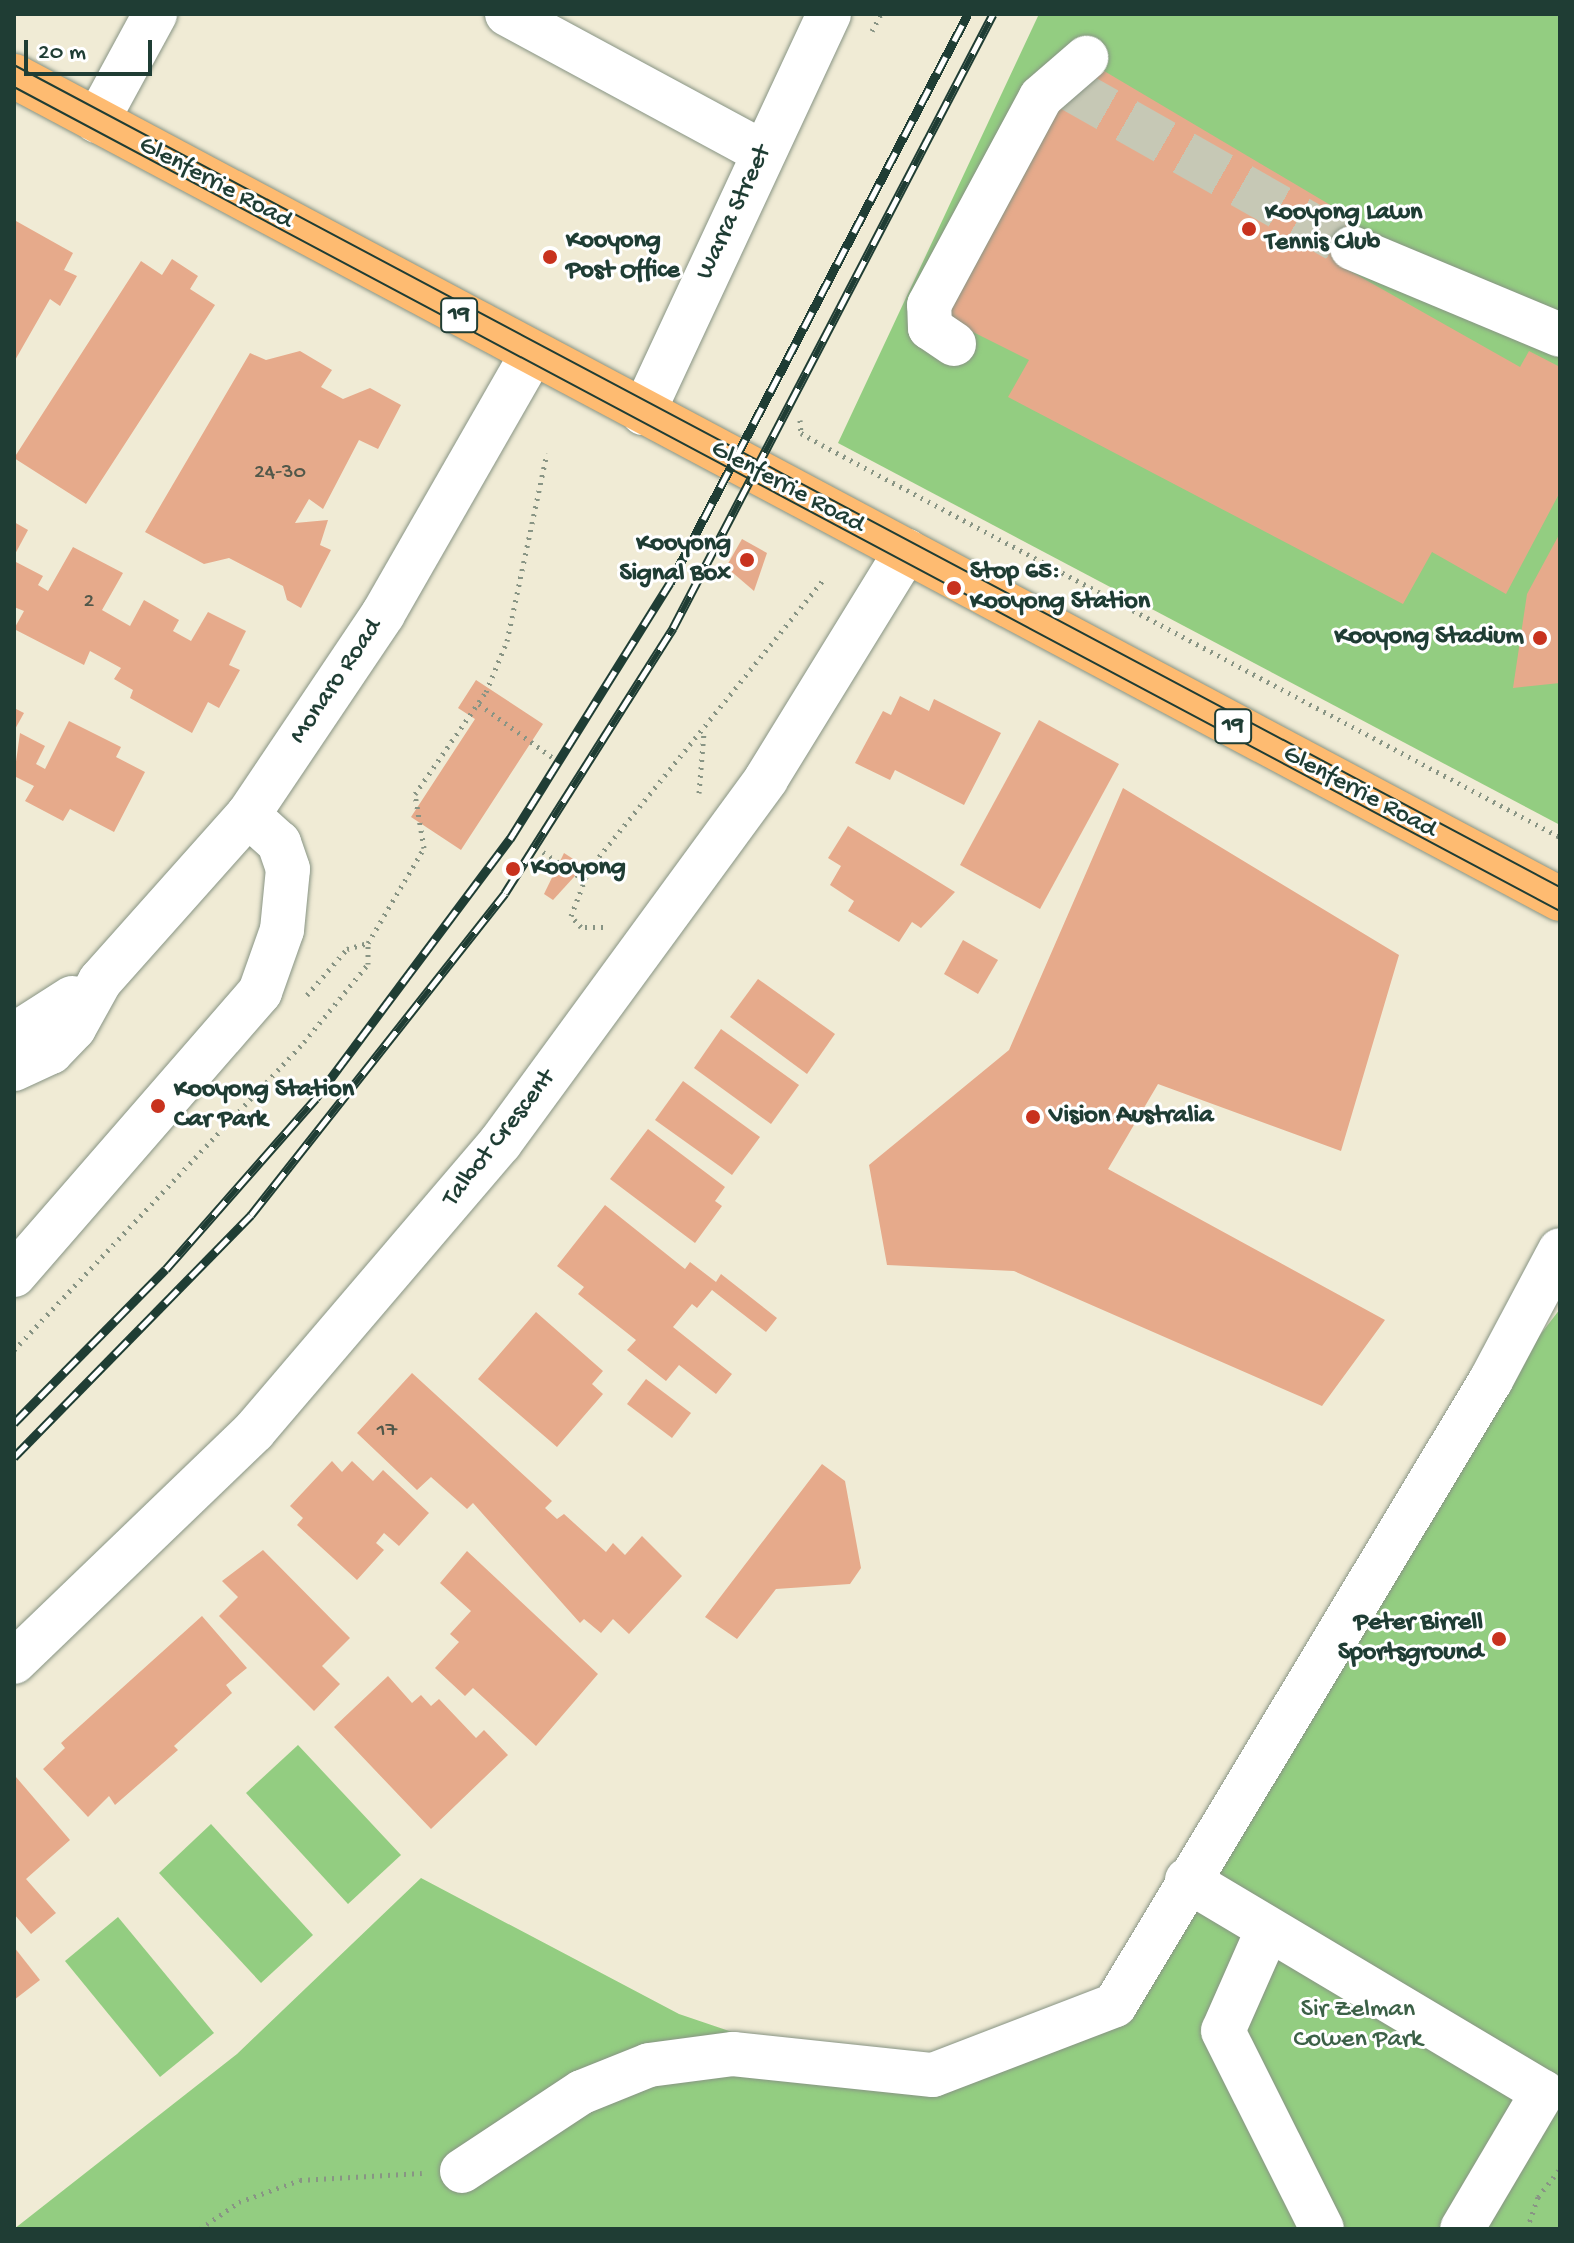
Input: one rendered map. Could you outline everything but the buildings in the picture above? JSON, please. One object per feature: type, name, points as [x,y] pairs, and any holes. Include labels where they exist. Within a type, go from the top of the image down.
[{"type":"main road","name":"Glenferrie Road","points":[[14,76],[1560,899]]},
{"type":"street","points":[[97,121],[155,14]]},
{"type":"street","points":[[508,14],[762,152]]},
{"type":"street","name":"Warra Street","points":[[643,413],[762,152],[829,14]]},
{"type":"street","points":[[954,344],[930,328],[929,305],[1041,97],[1071,76]]},
{"type":"street","points":[[1352,248],[1560,335]]},
{"type":"street","name":"Monaro Road","points":[[14,1069],[51,1052],[100,981],[248,815],[383,614],[532,354]]},
{"type":"street","name":"Talbot Crescent","points":[[14,1662],[254,1431],[500,1143],[766,779],[906,551]]},
{"type":"street","points":[[14,1275],[260,991],[282,930],[288,869],[279,843],[248,815]]},
{"type":"street","name":"Monaro Road","points":[[14,1035],[100,981]]},
{"type":"street","points":[[462,2171],[582,2092],[649,2065],[733,2054],[933,2075],[1115,2005],[1187,1880],[1491,1380],[1560,1250]]},
{"type":"street","points":[[1187,1880],[1543,2092],[1462,2229]]},
{"type":"street","points":[[1268,1929],[1223,2031],[1322,2229]]},
{"type":"path","points":[[800,420],[801,433],[822,445],[1560,837]]},
{"type":"path","points":[[547,453],[518,607],[479,704],[552,757]]},
{"type":"path","points":[[610,923],[590,930],[574,923],[569,908],[583,879],[825,578]]},
{"type":"path","points":[[543,852],[583,879]]},
{"type":"path","points":[[260,991],[304,999],[347,949],[368,943]]},
{"type":"path","points":[[1527,2229],[1538,2197],[1560,2169]]},
{"type":"path","points":[[200,2229],[239,2202],[300,2180],[462,2171]]},
{"type":"green space","name":"Kooyong Lawn Tennis Club","points":[[1039,14],[1560,14],[1560,825],[838,443]]},
{"type":"green space","name":"Sir Zelman Cowen Park","points":[[1560,1309],[1560,2229],[14,2229],[237,2054],[421,1878],[679,2014],[856,2074],[989,2060],[1094,1996],[1202,1897],[1498,1390]]},
{"type":"green space","points":[[298,1745],[401,1855],[348,1904],[246,1793]]},
{"type":"green space","points":[[211,1824],[313,1935],[261,1983],[159,1873]]},
{"type":"green space","points":[[118,1917],[214,2033],[160,2077],[65,1961]]},
{"type":"tunnel","points":[[1069,88],[1352,248]]},
{"type":"tram line","points":[[14,65],[1560,887]]},
{"type":"tram line","points":[[14,87],[1560,911]]},
{"type":"railway","points":[[14,1423],[166,1269],[316,1098],[510,839],[670,583],[968,14]]},
{"type":"railway","points":[[14,1457],[251,1215],[505,893],[673,628],[993,14]]},
{"type":"place","name":"Kooyong Lawn Tennis Club","points":[[1249,229]]},
{"type":"place","name":"Kooyong Post Office","points":[[550,257]]},
{"type":"place","name":"Kooyong Signal Box","points":[[747,560]]},
{"type":"place","name":"Stop 65: Kooyong Station","points":[[954,588]]},
{"type":"place","name":"Kooyong Stadium","points":[[1540,638]]},
{"type":"place","name":"Kooyong","points":[[513,869]]},
{"type":"place","name":"Kooyong Station Car Park","points":[[158,1106]]},
{"type":"place","name":"Vision Australia","points":[[1033,1117]]},
{"type":"place","name":"Peter Birrell Sportsground","points":[[1499,1639]]}]
